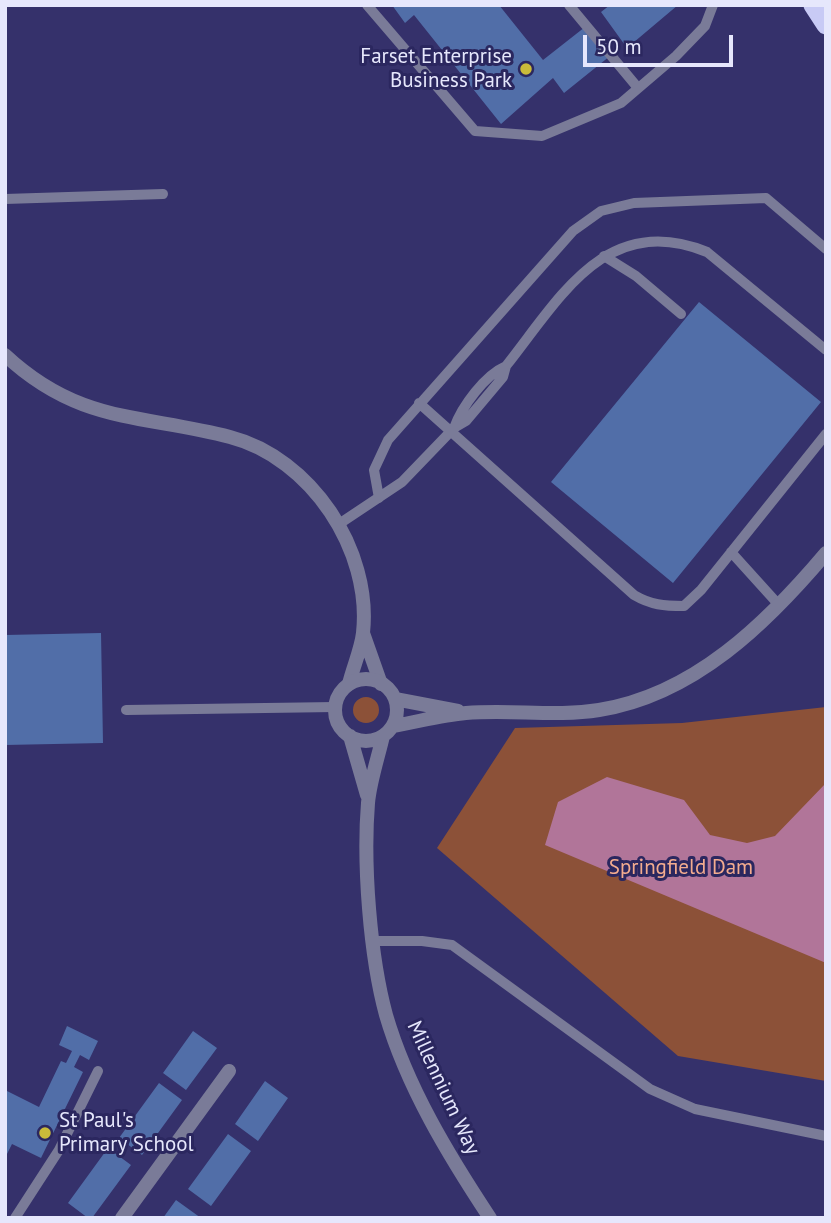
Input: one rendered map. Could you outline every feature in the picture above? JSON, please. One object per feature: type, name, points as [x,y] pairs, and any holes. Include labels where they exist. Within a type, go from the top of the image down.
[{"type":"highway","points":[[813,5],[826,25]]},
{"type":"street","points":[[5,355],[47,389],[92,409],[142,422],[232,437],[276,457],[308,483],[339,524],[353,556],[362,596],[363,633],[349,684]]},
{"type":"street","points":[[381,684],[362,679],[349,684],[339,694],[335,707],[337,721],[350,736],[370,741],[388,731],[466,713],[599,710],[656,695],[712,664],[778,604],[826,553]]},
{"type":"street","points":[[363,633],[381,684],[395,699],[397,713],[388,731]]},
{"type":"street","points":[[395,699],[466,713]]},
{"type":"street","name":"Millennium Way","points":[[368,800],[388,731]]},
{"type":"street","name":"Millennium Way","points":[[350,736],[368,800],[368,888],[386,1014],[416,1091],[458,1169],[490,1218]]},
{"type":"street","points":[[122,1218],[229,1071]]},
{"type":"lane","points":[[368,5],[475,131],[542,136],[621,103],[677,56],[705,26],[713,5]]},
{"type":"lane","points":[[569,5],[638,88]]},
{"type":"lane","points":[[5,199],[163,194]]},
{"type":"lane","points":[[379,498],[374,470],[380,451],[419,403],[573,231],[601,211],[634,203],[766,198],[826,249]]},
{"type":"lane","points":[[339,524],[402,482],[451,430],[466,421],[503,377],[506,366],[580,273],[604,256],[648,240],[686,244],[707,252],[822,347],[826,333]]},
{"type":"lane","points":[[604,256],[636,275],[681,314]]},
{"type":"lane","points":[[419,403],[634,595],[652,605],[684,606],[826,434]]},
{"type":"lane","points":[[731,552],[778,604]]},
{"type":"lane","points":[[126,710],[335,707]]},
{"type":"lane","points":[[374,941],[422,941],[452,945],[650,1089],[695,1109],[826,1136]]},
{"type":"lane","points":[[15,1218],[59,1150],[98,1070]]},
{"type":"green space","points":[[366,697],[375,701],[379,710],[375,719],[366,723],[357,719],[353,710],[357,701]]},
{"type":"green space","name":"Springfield Dam","points":[[826,707],[826,1081],[678,1056],[437,848],[515,728],[682,723]]},
{"type":"shaded area","name":"Springfield Dam","points":[[607,777],[684,800],[710,835],[747,843],[775,836],[826,783],[826,963],[545,845],[558,802]]},
{"type":"building","name":"Farset Enterprise Business Park","points":[[392,5],[499,5],[543,60],[585,27],[610,56],[564,93],[553,78],[501,124],[414,15],[405,23]]},
{"type":"building","points":[[610,5],[678,5],[627,48],[601,12]]},
{"type":"building","points":[[699,302],[821,402],[673,583],[551,482]]},
{"type":"building","points":[[101,633],[103,743],[5,745],[5,635]]},
{"type":"building","points":[[67,1026],[98,1041],[89,1060],[80,1055],[74,1067],[83,1072],[41,1158],[12,1144],[5,1158],[5,1090],[39,1107],[61,1061],[66,1063],[72,1051],[59,1045]]},
{"type":"building","points":[[193,1031],[217,1048],[186,1090],[163,1073]]},
{"type":"building","points":[[265,1081],[288,1098],[258,1141],[235,1124]]},
{"type":"building","points":[[159,1083],[182,1100],[142,1155],[119,1138]]},
{"type":"building","points":[[228,1134],[251,1151],[211,1206],[188,1189]]},
{"type":"building","points":[[108,1148],[131,1165],[92,1218],[88,1218],[68,1203]]},
{"type":"building","points":[[176,1200],[201,1218],[163,1218]]},
{"type":"place","name":"Farset Enterprise Business Park","points":[[526,69]]},
{"type":"place","name":"St Paul's Primary School","points":[[45,1133]]}]
